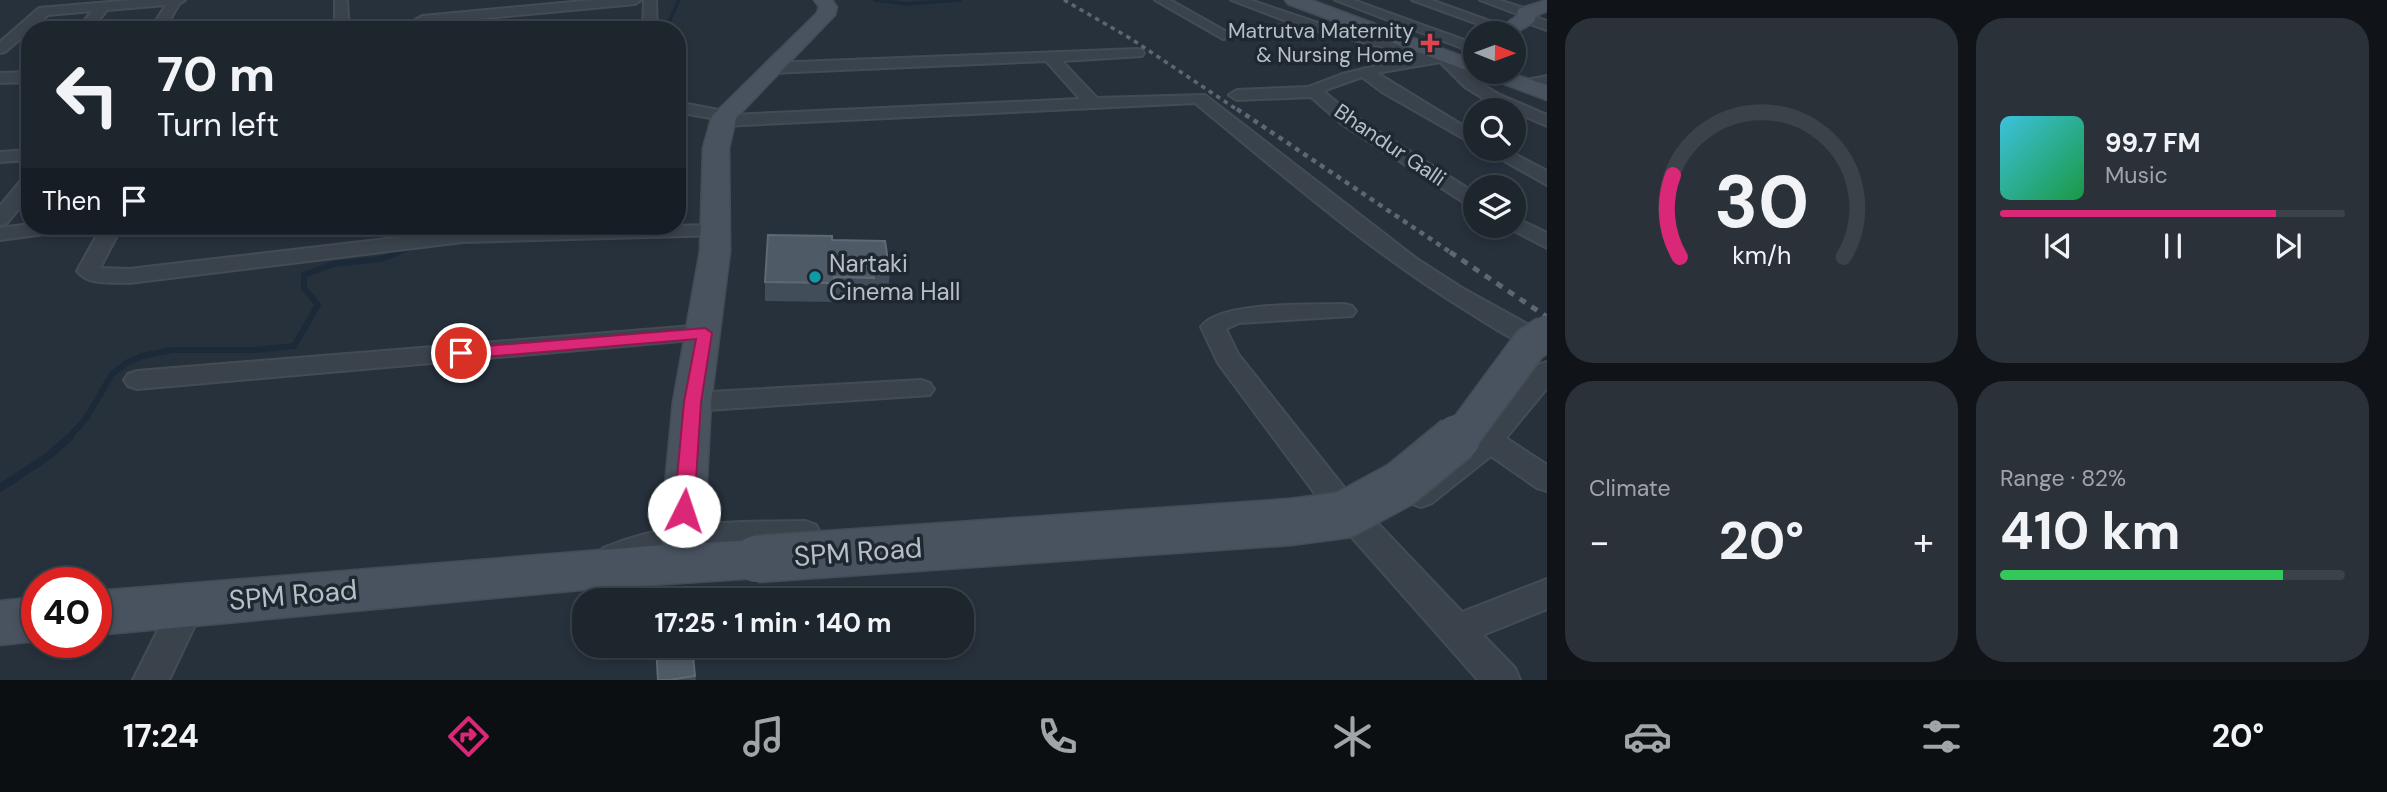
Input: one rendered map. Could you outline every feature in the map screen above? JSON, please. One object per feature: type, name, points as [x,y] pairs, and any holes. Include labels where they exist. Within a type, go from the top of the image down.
[{"type":"main road","points":[[682,538],[692,402],[705,333],[715,231],[716,148],[724,118],[826,15],[828,7],[823,0]]},
{"type":"main road","points":[[1294,0],[1463,64]]},
{"type":"main road","points":[[1519,21],[1547,5]]},
{"type":"main road","points":[[1443,57],[1463,52]]},
{"type":"main road","points":[[1520,84],[1547,93]]},
{"type":"main road","name":"SPM Road","points":[[112,611],[592,569],[1290,522],[1344,515],[1401,484],[1465,432],[1538,337]]},
{"type":"main road","points":[[0,623],[21,621]]},
{"type":"street","points":[[33,21],[60,0]]},
{"type":"street","points":[[44,12],[177,0]]},
{"type":"street","points":[[163,21],[177,0]]},
{"type":"street","points":[[341,0],[342,21]]},
{"type":"street","points":[[422,19],[635,0]]},
{"type":"street","points":[[650,0],[650,21]]},
{"type":"street","points":[[1161,0],[1223,35],[1312,26]]},
{"type":"street","points":[[1237,0],[1312,26],[1399,49],[1443,57],[1471,85],[1547,121]]},
{"type":"street","points":[[1341,0],[1463,45]]},
{"type":"street","points":[[1418,0],[1475,21]]},
{"type":"street","points":[[1486,0],[1547,26]]},
{"type":"street","points":[[91,21],[102,7]]},
{"type":"street","points":[[0,49],[21,31]]},
{"type":"street","points":[[771,68],[1137,53]]},
{"type":"street","points":[[1050,57],[1093,103]]},
{"type":"street","name":"Bhandur Galli","points":[[1443,57],[1396,64],[1335,80],[1316,88],[1315,92],[1348,120],[1463,193]]},
{"type":"street","points":[[1366,73],[1463,133]]},
{"type":"street","points":[[0,78],[21,77]]},
{"type":"street","points":[[1523,85],[1547,80]]},
{"type":"street","points":[[1237,94],[1315,92]]},
{"type":"street","points":[[592,569],[632,549],[682,538],[1079,524],[1280,509],[1336,499],[1398,469],[1439,437],[1471,400],[1538,337],[1385,247],[1199,98],[724,118],[686,109]]},
{"type":"street","points":[[0,157],[21,156]]},
{"type":"street","points":[[1514,161],[1547,179]]},
{"type":"street","points":[[0,219],[21,193]]},
{"type":"street","points":[[1526,230],[1547,242]]},
{"type":"street","points":[[0,234],[21,231]]},
{"type":"street","points":[[686,232],[715,231]]},
{"type":"street","points":[[107,235],[88,271],[96,275],[129,276],[463,236],[513,235]]},
{"type":"street","points":[[1344,312],[1239,316],[1222,320],[1213,327],[1227,357],[1336,499],[1502,680]]},
{"type":"street","points":[[137,380],[705,333]]},
{"type":"street","points":[[592,569],[631,582],[687,582],[1078,554],[1360,526],[1423,494],[1475,455],[1547,370]]},
{"type":"street","points":[[692,402],[921,388]]},
{"type":"street","points":[[1488,439],[1547,480]]},
{"type":"street","points":[[1456,629],[1547,594]]},
{"type":"street","points":[[151,680],[188,604]]},
{"type":"building","points":[[768,235],[832,236],[832,240],[885,241],[890,273],[873,272],[874,278],[834,277],[835,283],[765,282]]},
{"type":"building","points":[[657,658],[693,658],[695,676],[658,680]]},
{"type":"waterway","points":[[669,21],[679,0]]},
{"type":"waterway","points":[[875,0],[907,4],[960,0]]},
{"type":"waterway","points":[[436,238],[440,235]]},
{"type":"waterway","points":[[394,254],[417,246]]},
{"type":"waterway","points":[[68,439],[87,417],[112,374],[128,362],[142,356],[172,350],[256,350],[294,346],[318,305],[304,288],[304,275],[333,264],[381,259],[399,252]]},
{"type":"waterway","points":[[0,488],[47,457],[68,439]]},
{"type":"railway","points":[[1064,0],[1133,40],[1239,111]]},
{"type":"railway","points":[[1237,109],[1453,254]]},
{"type":"railway","points":[[1450,252],[1547,317]]},
{"type":"place","name":"Matrutva Maternity & Nursing Home","points":[[1430,43]]},
{"type":"place","name":"Nartaki Cinema Hall","points":[[815,277]]},
{"type":"route","points":[[461,353],[705,333],[692,402],[684,511]]}]
